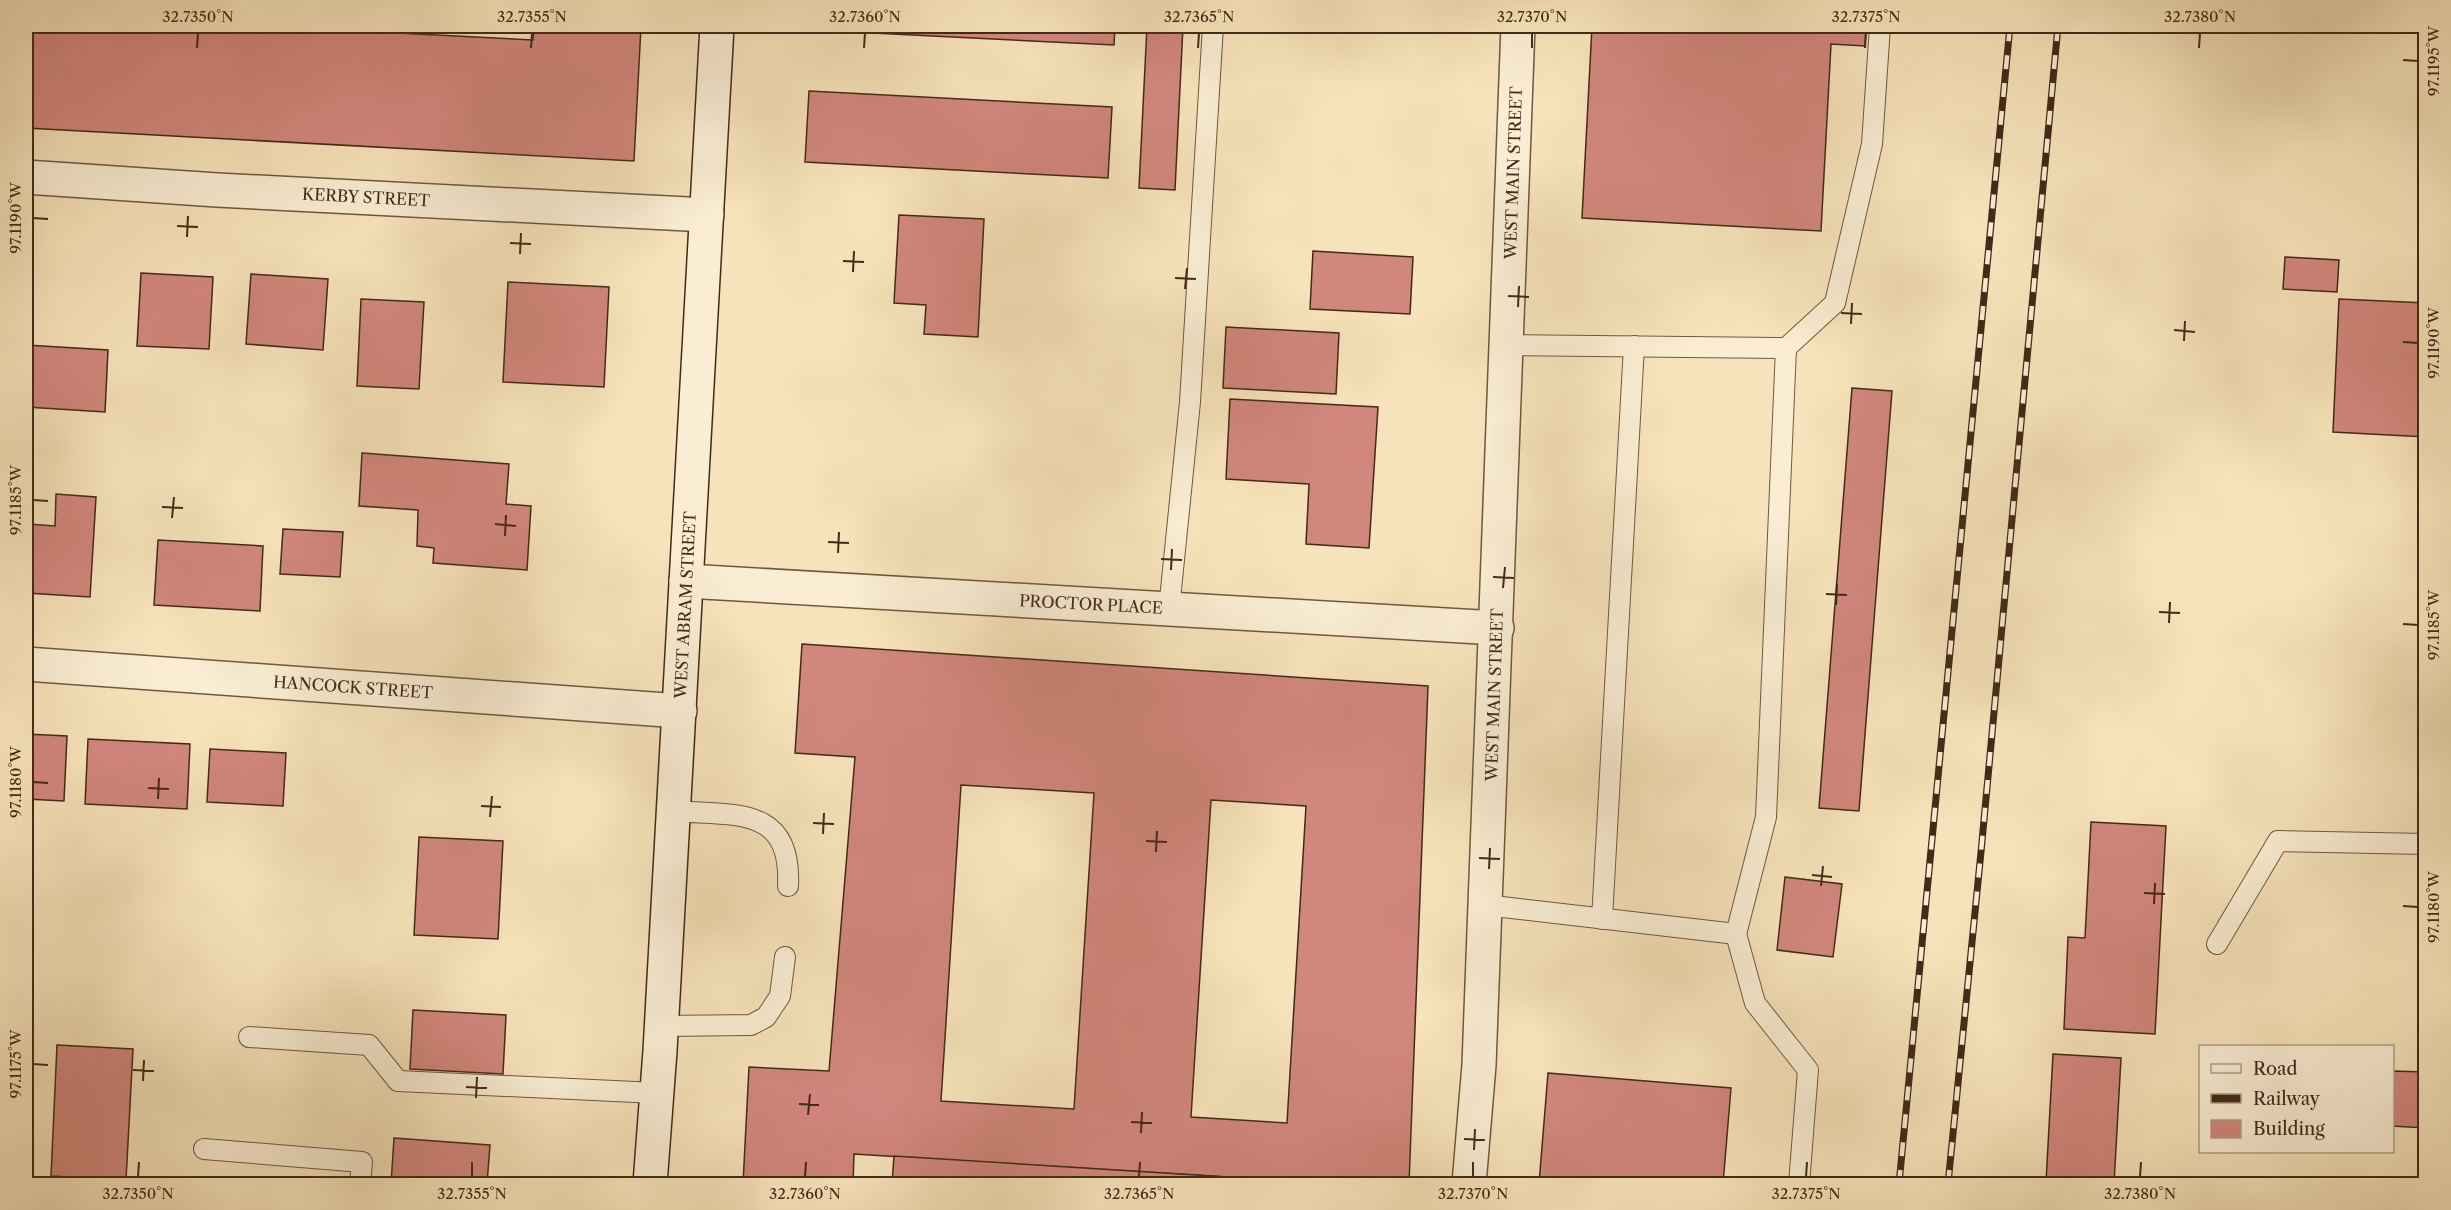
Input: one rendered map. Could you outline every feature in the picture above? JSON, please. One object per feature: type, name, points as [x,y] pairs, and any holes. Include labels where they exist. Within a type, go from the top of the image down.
[{"type":"street","name":"WEST ABRAM STREET","points":[[650,1185],[662,1026],[717,26]]},
{"type":"street","name":"WEST MAIN STREET","points":[[1469,1185],[1479,1065],[1518,26]]},
{"type":"street","name":"KERBY STREET","points":[[26,177],[217,190],[707,215]]},
{"type":"street","name":"PROCTOR PLACE","points":[[686,581],[1497,628]]},
{"type":"street","name":"HANCOCK STREET","points":[[26,664],[680,711]]},
{"type":"lane","points":[[1169,609],[1190,402],[1213,26]]},
{"type":"lane","points":[[1507,345],[1786,348],[1835,303],[1872,144],[1880,26]]},
{"type":"lane","points":[[1602,919],[1634,346]]},
{"type":"lane","points":[[1786,348],[1766,817],[1736,934],[1755,1003],[1809,1070],[1799,1185]]},
{"type":"lane","points":[[674,811],[753,817],[767,826],[774,831],[785,847],[789,868],[788,886]]},
{"type":"lane","points":[[2217,944],[2278,841],[2426,844]]},
{"type":"lane","points":[[1485,905],[1736,934]]},
{"type":"lane","points":[[662,1026],[751,1025],[766,1017],[780,996],[785,957]]},
{"type":"lane","points":[[249,1037],[369,1045],[399,1081],[657,1093]]},
{"type":"lane","points":[[204,1149],[362,1162],[360,1185]]},
{"type":"building","points":[[26,26],[261,26],[533,40],[534,26],[641,26],[634,161],[26,128]]},
{"type":"building","points":[[812,26],[1115,26],[1114,45],[812,30]]},
{"type":"building","points":[[1147,26],[1183,26],[1175,190],[1139,188]]},
{"type":"building","points":[[1592,26],[1866,26],[1865,46],[1831,44],[1821,231],[1582,218]]},
{"type":"building","points":[[809,91],[1112,107],[1108,178],[805,162]]},
{"type":"building","points":[[899,215],[984,219],[978,337],[924,334],[926,305],[894,303]]},
{"type":"building","points":[[1313,251],[1413,257],[1410,314],[1310,309]]},
{"type":"building","points":[[2285,257],[2339,260],[2337,292],[2283,289]]},
{"type":"building","points":[[141,273],[213,277],[209,349],[137,346]]},
{"type":"building","points":[[251,274],[328,279],[323,350],[246,344]]},
{"type":"building","points":[[508,282],[609,287],[604,387],[503,382]]},
{"type":"building","points":[[361,299],[424,302],[419,389],[357,386]]},
{"type":"building","points":[[2339,299],[2426,303],[2426,437],[2333,432]]},
{"type":"building","points":[[1226,327],[1339,333],[1336,394],[1223,388]]},
{"type":"building","points":[[26,345],[108,350],[105,412],[26,407]]},
{"type":"building","points":[[1852,388],[1892,391],[1859,811],[1819,808]]},
{"type":"building","points":[[1230,399],[1378,407],[1369,548],[1306,544],[1309,484],[1226,479]]},
{"type":"building","points":[[362,453],[509,464],[506,504],[531,506],[527,570],[433,563],[434,548],[417,546],[418,510],[359,506]]},
{"type":"building","points":[[26,490],[30,491],[28,524],[55,526],[56,494],[96,497],[90,597],[26,593]]},
{"type":"building","points":[[283,529],[343,532],[340,577],[280,574]]},
{"type":"building","points":[[158,540],[263,546],[260,611],[154,605]]},
{"type":"building","points":[[802,644],[1428,686],[1409,1184],[1339,1184],[854,1154],[853,1184],[743,1184],[749,1067],[829,1071],[855,757],[795,753]],"holes":[[[961,785],[1094,793],[1074,1109],[941,1101]],[[1211,800],[1306,806],[1287,1123],[1191,1117]]]},
{"type":"building","points":[[26,734],[67,736],[64,801],[26,799]]},
{"type":"building","points":[[88,739],[190,744],[187,809],[85,804]]},
{"type":"building","points":[[210,749],[286,753],[283,806],[207,802]]},
{"type":"building","points":[[2091,822],[2166,826],[2155,1034],[2064,1029],[2068,937],[2085,938]]},
{"type":"building","points":[[419,837],[503,841],[498,939],[414,935]]},
{"type":"building","points":[[1785,877],[1842,884],[1833,957],[1777,950]]},
{"type":"building","points":[[413,1010],[506,1015],[503,1074],[410,1069]]},
{"type":"building","points":[[57,1045],[133,1049],[126,1180],[51,1176]]},
{"type":"building","points":[[2053,1054],[2121,1058],[2114,1184],[2046,1182]]},
{"type":"building","points":[[2394,1071],[2426,1072],[2426,1128],[2394,1126]]},
{"type":"building","points":[[1548,1073],[1731,1088],[1723,1184],[1539,1184]]},
{"type":"building","points":[[394,1138],[490,1145],[487,1184],[391,1184]]},
{"type":"building","points":[[894,1156],[1339,1184],[892,1184]]},
{"type":"railway","points":[[1899,1184],[2010,26]]},
{"type":"railway","points":[[1948,1184],[2058,26]]}]
